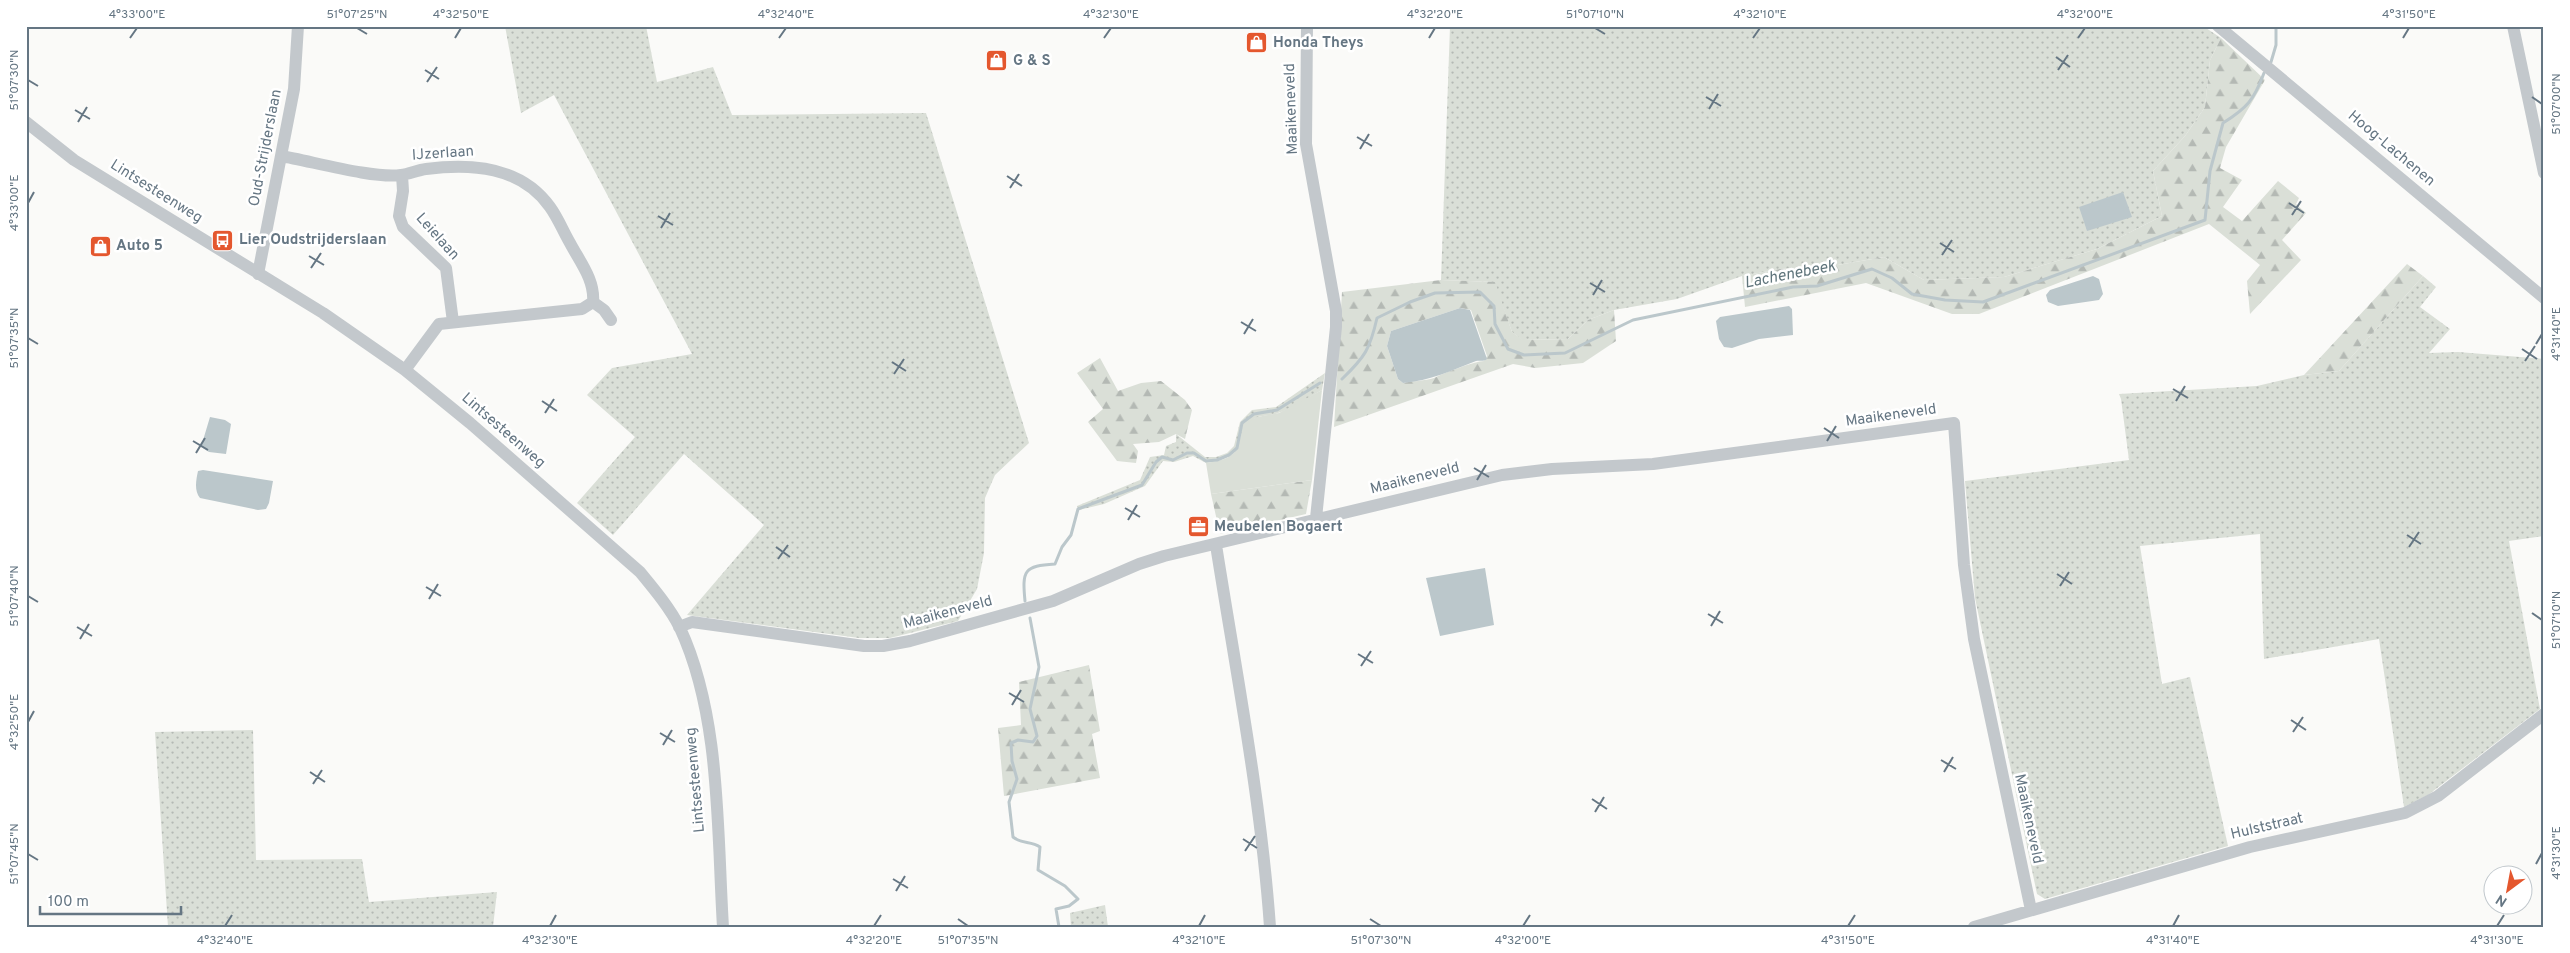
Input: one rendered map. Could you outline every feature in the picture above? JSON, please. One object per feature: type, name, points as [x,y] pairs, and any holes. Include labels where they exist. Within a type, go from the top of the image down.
[{"type":"street","name":"Oud-Strijderslaan","points":[[258,274],[294,89],[298,26]]},
{"type":"street","name":"Maaikeneveld","points":[[1307,26],[1306,144],[1336,311],[1336,327],[1316,518]]},
{"type":"street","name":"Hoog-Lachenen","points":[[2218,26],[2544,298]]},
{"type":"street","points":[[2513,26],[2544,173]]},
{"type":"street","name":"Lintsesteenweg","points":[[26,122],[82,165],[362,338],[470,423],[640,572],[657,593],[679,627],[695,666],[710,733],[723,927]]},
{"type":"street","name":"IJzerlaan","points":[[281,156],[367,172],[402,175],[426,168],[471,165],[505,174],[529,185],[543,198],[557,218],[589,277],[594,290],[593,302]]},
{"type":"street","name":"Leielaan","points":[[402,175],[403,191],[399,216],[401,222],[407,233],[446,268],[453,322]]},
{"type":"street","points":[[405,370],[439,324],[582,309],[593,302],[611,320]]},
{"type":"street","name":"Maaikeneveld","points":[[679,627],[692,622],[864,646],[883,646],[910,641],[1046,603],[1139,564],[1316,518],[1502,474],[1552,469],[1653,464],[1954,423],[1964,565],[1974,639],[2031,910]]},
{"type":"street","points":[[1216,545],[1255,786],[1266,866],[1270,927]]},
{"type":"street","name":"Hulststraat","points":[[1974,927],[2250,847],[2405,813],[2438,796],[2544,714]]},
{"type":"green space","points":[[505,26],[646,26],[657,82],[713,67],[732,115],[926,113],[1029,443],[995,475],[985,498],[984,553],[977,589],[958,621],[890,638],[859,638],[687,615],[764,525],[684,454],[613,535],[577,503],[635,437],[587,395],[612,368],[692,354],[554,95],[521,113]]},
{"type":"green space","points":[[1450,26],[2203,26],[2221,38],[2210,60],[2205,107],[2185,136],[2153,171],[2162,216],[2097,249],[2004,277],[1924,280],[1884,257],[1832,266],[1780,269],[1742,276],[1677,299],[1614,310],[1588,320],[1568,339],[1522,340],[1512,332],[1494,282],[1441,280]]},
{"type":"green space","points":[[2221,38],[2265,80],[2226,147],[2220,168],[2242,180],[2223,207],[2242,221],[2278,181],[2299,198],[2296,204],[2306,213],[2282,240],[2301,260],[2250,314],[2247,281],[2260,265],[2209,224],[1979,314],[1952,314],[1866,283],[1745,307],[1742,276],[1780,269],[1832,266],[1884,257],[1924,280],[2004,277],[2097,249],[2162,216],[2153,171],[2185,136],[2205,107],[2210,60]]},
{"type":"green space","points":[[2407,264],[2423,276],[2339,371],[2304,375]]},
{"type":"green space","points":[[2423,276],[2436,287],[2420,307],[2450,329],[2429,353],[2458,352],[2544,359],[2544,536],[2509,541],[2540,709],[2428,795],[2404,807],[2379,639],[2264,659],[2260,534],[2140,546],[2162,684],[2190,677],[2228,846],[2045,899],[2037,894],[1975,598],[1965,481],[2129,460],[2119,394],[2257,386],[2304,375],[2339,371]]},
{"type":"green space","points":[[1441,280],[1495,282],[1512,332],[1523,340],[1568,339],[1588,320],[1614,310],[1616,341],[1583,363],[1535,368],[1513,364],[1334,427],[1342,292]],"holes":[[[1460,308],[1471,310],[1487,356],[1484,361],[1467,365],[1430,379],[1403,383],[1398,379],[1387,346],[1391,331]]]},
{"type":"green space","points":[[1100,358],[1118,391],[1141,383],[1161,381],[1185,400],[1192,410],[1185,439],[1176,434],[1159,442],[1133,444],[1138,451],[1136,463],[1117,461],[1088,422],[1103,409],[1077,373]]},
{"type":"green space","points":[[1325,373],[1322,390],[1300,403],[1275,414],[1258,417],[1248,425],[1243,431],[1236,450],[1230,455],[1221,460],[1206,463],[1193,456],[1174,462],[1163,461],[1145,486],[1104,504],[1079,510],[1077,506],[1140,480],[1150,457],[1164,455],[1166,446],[1176,442],[1176,434],[1205,457],[1216,457],[1227,453],[1234,446],[1240,422],[1252,410],[1276,407]]},
{"type":"green space","points":[[1322,390],[1312,480],[1211,494],[1206,463],[1225,459],[1234,452],[1244,424],[1257,417],[1279,413]]},
{"type":"green space","points":[[1312,480],[1306,514],[1220,534],[1211,494]]},
{"type":"green space","points":[[1089,665],[1100,731],[1092,734],[1100,778],[1004,796],[998,728],[1021,725],[1019,682]]},
{"type":"green space","points":[[253,730],[256,860],[362,859],[369,902],[497,892],[493,927],[322,927],[321,924],[314,927],[168,927],[155,732]]},
{"type":"green space","points":[[1105,905],[1108,927],[1071,927],[1070,913]]},
{"type":"shaded area","points":[[2123,192],[2132,217],[2087,231],[2079,207]]},
{"type":"shaded area","points":[[2093,276],[2099,279],[2103,294],[2099,300],[2058,306],[2048,302],[2046,295],[2050,290]]},
{"type":"shaded area","points":[[1789,306],[1792,309],[1793,335],[1759,339],[1732,348],[1724,347],[1719,339],[1716,321],[1720,317]]},
{"type":"shaded area","points":[[1460,308],[1470,310],[1487,359],[1422,380],[1403,383],[1398,379],[1387,346],[1391,331]]},
{"type":"shaded area","points":[[210,417],[225,420],[231,424],[226,454],[209,452],[201,447]]},
{"type":"shaded area","points":[[203,470],[273,481],[266,509],[258,510],[200,498],[196,489],[196,482],[198,471]]},
{"type":"shaded area","points":[[1485,568],[1494,625],[1440,636],[1426,578]]},
{"type":"waterway","name":"Lachenebeek","points":[[2271,62],[2276,45],[2276,26]]},
{"type":"waterway","name":"Lachenebeek","points":[[1342,379],[1366,352],[1377,318],[1410,302],[1435,293],[1480,292],[1494,306],[1495,324],[1508,349],[1524,355],[1565,353],[1633,320],[1793,287],[1817,286],[1872,269],[1892,278],[1912,294],[1945,300],[1983,302],[2205,220],[2210,171],[2223,123],[2238,113],[2249,102],[2257,90],[2264,73]]},
{"type":"waterway","name":"Lachenebeek","points":[[1025,601],[1024,582],[1027,572],[1037,566],[1055,564],[1062,547],[1071,535],[1078,509],[1142,485],[1156,462],[1162,457],[1173,460],[1187,453],[1194,453],[1206,461],[1217,460],[1229,455],[1237,448],[1242,423],[1254,414],[1277,410],[1320,383]]},
{"type":"waterway","name":"Lachenebeek","points":[[1030,618],[1039,667],[1030,709],[1037,736],[1033,742],[1018,740],[1011,743],[1012,761],[1017,779],[1009,802],[1013,837],[1019,841],[1040,847],[1038,870],[1065,886],[1078,899],[1069,906],[1056,909],[1059,927]]},
{"type":"place","name":"Honda Theys","points":[[1257,43]]},
{"type":"place","name":"G & S","points":[[997,61]]},
{"type":"place","name":"Lier Oudstrijderslaan","points":[[223,240]]},
{"type":"place","name":"Auto 5","points":[[100,246]]},
{"type":"place","name":"Meubelen Bogaert","points":[[1198,527]]}]
